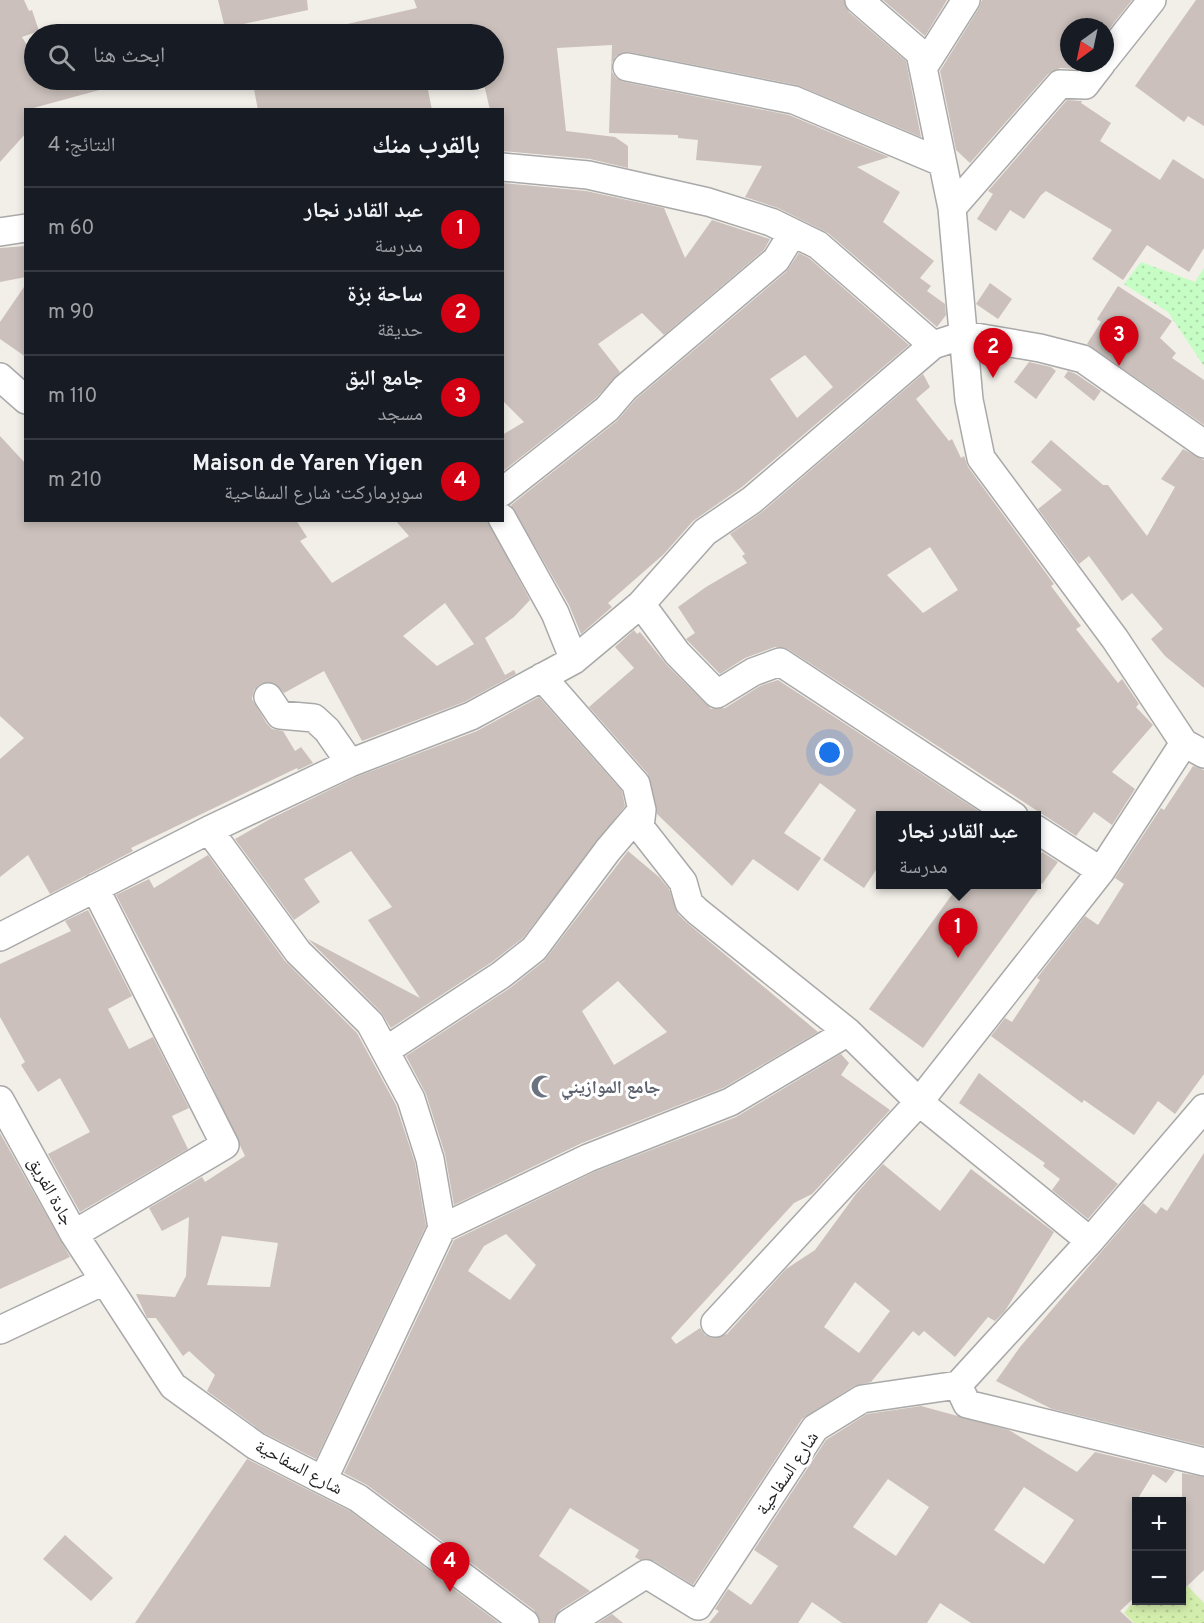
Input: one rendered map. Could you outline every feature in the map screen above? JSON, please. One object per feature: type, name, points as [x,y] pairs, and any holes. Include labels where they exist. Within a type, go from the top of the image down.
[{"type":"street","points":[[715,1323],[919,1102],[1101,871],[1194,748],[981,458],[969,400],[952,208],[920,53],[859,0]]},
{"type":"street","points":[[923,68],[966,0]]},
{"type":"street","points":[[1114,48],[1152,0]]},
{"type":"street","points":[[627,67],[794,100],[941,162]]},
{"type":"street","points":[[952,208],[1060,84],[1085,85],[1095,72]]},
{"type":"street","points":[[504,167],[588,175],[697,200],[771,222],[825,251],[933,345]]},
{"type":"street","points":[[0,232],[24,228]]},
{"type":"street","points":[[504,490],[607,409],[625,388],[776,260],[792,234]]},
{"type":"street","points":[[0,937],[209,830],[350,763],[471,716],[574,660],[640,604],[705,532],[752,500],[933,345],[964,335],[1040,348],[1083,359],[1119,382],[1204,444]]},
{"type":"street","points":[[0,377],[24,398]]},
{"type":"street","points":[[504,522],[555,613],[574,660]]},
{"type":"street","points":[[640,604],[677,653],[717,694],[753,672],[780,662],[1006,811]]},
{"type":"street","points":[[542,677],[636,784],[642,810],[640,827],[683,882],[689,903],[849,1032],[919,1102],[1090,1241]]},
{"type":"street","points":[[268,697],[280,715],[314,718],[327,730],[350,763]]},
{"type":"street","points":[[385,1051],[501,975],[534,949],[601,859],[642,810]]},
{"type":"street","points":[[209,830],[298,952],[370,1023],[411,1099],[430,1159],[441,1228],[323,1480]]},
{"type":"street","points":[[1041,832],[1101,871]]},
{"type":"street","points":[[74,1234],[225,1145],[95,888]]},
{"type":"street","points":[[441,1228],[588,1158],[730,1102],[849,1032]]},
{"type":"street","name":"جادة الفريق","points":[[0,1100],[74,1234],[104,1281]]},
{"type":"street","points":[[1204,1108],[1090,1241],[958,1385],[967,1404],[1204,1462]]},
{"type":"street","points":[[0,1330],[104,1281]]},
{"type":"street","name":"شارع السفاحية","points":[[104,1281],[173,1386],[256,1446],[358,1498],[521,1622]]},
{"type":"street","name":"شارع السفاحية","points":[[569,1623],[646,1574],[698,1606],[815,1428],[862,1400],[958,1385]]},
{"type":"green space","points":[[1141,262],[1195,282],[1204,268],[1204,366],[1168,312],[1124,284]]},
{"type":"green space","points":[[1186,1584],[1204,1603],[1204,1623],[1134,1623],[1124,1613],[1132,1603],[1132,1605],[1186,1605]]},
{"type":"building","points":[[0,0],[24,0],[29,11],[32,10],[37,24],[24,24],[24,36],[22,37],[24,40],[24,90],[99,90],[33,108],[24,108],[24,135],[0,162]]},
{"type":"building","points":[[218,0],[307,0],[308,10],[243,24],[224,24]]},
{"type":"building","points":[[414,0],[844,0],[849,12],[906,61],[921,137],[797,85],[629,52],[616,56],[612,63],[612,72],[616,78],[624,82],[789,115],[889,157],[857,167],[900,192],[883,222],[934,261],[920,278],[931,286],[927,291],[945,304],[946,315],[937,327],[828,233],[778,208],[745,197],[762,166],[696,160],[698,140],[678,138],[678,135],[609,133],[612,45],[557,48],[566,131],[615,137],[628,146],[628,168],[590,159],[504,151],[504,108],[490,108],[485,90],[504,90],[504,24],[347,24],[417,8]]},
{"type":"building","points":[[883,0],[947,0],[925,36]]},
{"type":"building","points":[[982,0],[1132,0],[1114,23],[1114,18],[1060,18],[1060,68],[1048,74],[970,163],[956,150],[940,71]]},
{"type":"building","points":[[1196,0],[1204,0],[1204,126],[1188,116],[1184,122],[1135,86]]},
{"type":"building","points":[[254,90],[428,90],[432,108],[258,108]]},
{"type":"building","points":[[1067,100],[1082,101],[1081,103],[1111,123],[1100,141],[1160,180],[1173,159],[1204,179],[1204,248],[1189,272],[1147,245],[1123,280],[1092,259],[1112,230],[1046,191],[1024,219],[1010,210],[996,231],[977,219],[993,194],[988,191]]},
{"type":"building","points":[[504,183],[586,191],[664,208],[685,258],[712,220],[770,239],[764,250],[664,335],[642,313],[598,344],[620,372],[596,398],[504,470],[504,434],[524,422],[504,402]]},
{"type":"building","points":[[24,246],[24,277],[0,282],[0,248]]},
{"type":"building","points":[[799,253],[809,258],[909,345],[742,487],[693,521],[664,554],[608,603],[612,607],[581,634],[569,605],[511,505],[617,421],[636,399],[786,272]],"holes":[[[805,355],[833,387],[797,418],[770,379]]]},
{"type":"building","points":[[990,283],[1012,299],[998,319],[976,304]]},
{"type":"building","points":[[1118,286],[1172,321],[1160,338],[1176,353],[1172,358],[1204,380],[1204,425],[1087,344],[1101,322],[1097,319]]},
{"type":"building","points":[[24,287],[24,356],[0,339],[0,322]]},
{"type":"building","points":[[1029,362],[1051,367],[1056,371],[1036,399],[1014,382]]},
{"type":"building","points":[[1068,371],[1101,391],[1094,401],[1064,377]]},
{"type":"building","points":[[923,374],[930,387],[916,399],[949,441],[952,439],[961,458],[964,456],[968,467],[1054,584],[1051,586],[1081,626],[1076,629],[1118,683],[1122,679],[1139,704],[1136,707],[1153,725],[1112,772],[1135,789],[1112,825],[1094,812],[1076,836],[1041,813],[1041,811],[1037,811],[788,649],[775,647],[745,658],[720,674],[686,639],[695,633],[678,607],[706,587],[747,563],[742,556],[745,554],[730,534],[762,512]],"holes":[[[930,547],[958,590],[923,613],[887,575]]]},
{"type":"building","points":[[0,436],[24,462],[24,522],[297,522],[307,537],[300,541],[332,583],[409,536],[397,522],[488,522],[530,600],[514,617],[485,638],[505,675],[514,670],[516,674],[464,702],[362,741],[324,671],[284,693],[274,683],[260,684],[254,690],[252,699],[267,724],[272,729],[283,731],[295,751],[301,747],[313,763],[298,770],[297,768],[131,848],[133,851],[50,894],[28,855],[0,877],[0,759],[24,738],[0,716]],"holes":[[[445,603],[474,644],[437,666],[403,636]]]},
{"type":"building","points":[[1051,440],[1103,485],[1108,485],[1147,536],[1175,487],[1161,479],[1183,449],[1204,460],[1204,688],[1165,656],[1151,639],[1163,629],[1132,593],[1122,601],[1089,556],[1079,564],[1038,509],[1062,490],[1031,462]]},
{"type":"building","points":[[634,630],[637,634],[640,632],[666,664],[711,709],[725,708],[760,686],[778,680],[978,811],[876,811],[876,870],[864,888],[823,860],[856,810],[820,783],[784,833],[821,858],[798,891],[753,859],[732,886],[657,814],[648,774],[589,707],[634,668],[615,647]]},
{"type":"building","points":[[539,697],[622,791],[625,806],[523,938],[492,962],[391,1028],[381,1012],[308,939],[420,998],[368,920],[392,907],[351,851],[304,879],[320,902],[294,920],[235,839],[270,819],[356,777],[477,731]]},
{"type":"building","points":[[1193,766],[1204,770],[1204,1074],[1175,1114],[1158,1101],[1134,1135],[1084,1100],[1082,1103],[991,1036],[1005,1018],[1012,1022],[1040,980],[1037,978],[1085,916],[1098,925],[1124,884],[1115,878],[1161,808],[1164,810]]},
{"type":"building","points":[[628,851],[659,877],[669,889],[678,914],[686,922],[818,1032],[723,1088],[582,1143],[454,1205],[445,1154],[426,1094],[406,1056],[510,988],[544,961]],"holes":[[[618,981],[667,1032],[614,1065],[582,1011]]]},
{"type":"building","points":[[1042,852],[1058,862],[1042,884],[1041,883]]},
{"type":"building","points":[[208,855],[285,961],[357,1033],[396,1105],[415,1163],[426,1226],[316,1459],[264,1433],[207,1391],[215,1375],[189,1351],[183,1356],[156,1318],[147,1318],[136,1294],[175,1297],[186,1276],[189,1217],[162,1231],[149,1208],[202,1177],[205,1182],[245,1156],[181,1020],[116,895],[149,879],[154,888]],"holes":[[[222,1236],[278,1243],[270,1287],[207,1285]]]},
{"type":"building","points":[[956,889],[1038,889],[923,1048],[869,1009]]},
{"type":"building","points":[[88,910],[132,996],[108,1009],[129,1049],[153,1037],[189,1108],[172,1116],[188,1149],[80,1212],[48,1154],[90,1132],[60,1078],[38,1092],[21,1065],[25,1062],[0,1017],[0,964],[71,931],[65,921]]},
{"type":"building","points":[[841,1054],[849,1063],[841,1075],[890,1110],[812,1194],[794,1203],[671,1338],[676,1344],[700,1328],[705,1335],[712,1338],[727,1334],[786,1269],[815,1250],[856,1194],[883,1164],[940,1211],[971,1169],[1054,1232],[1005,1311],[995,1321],[988,1317],[955,1357],[924,1331],[919,1336],[913,1331],[871,1382],[854,1386],[802,1419],[693,1585],[654,1561],[640,1560],[635,1557],[639,1550],[570,1508],[539,1556],[590,1591],[560,1610],[553,1623],[540,1623],[534,1610],[367,1485],[344,1473],[454,1240],[594,1172],[736,1117]],"holes":[[[506,1234],[536,1265],[510,1300],[468,1271],[484,1246]],[[855,1282],[890,1311],[859,1353],[824,1327]]]},
{"type":"building","points":[[979,1073],[1118,1184],[1088,1219],[1052,1190],[1060,1179],[1043,1166],[1045,1163],[959,1103]]},
{"type":"building","points":[[0,1133],[70,1257],[0,1289]]},
{"type":"building","points":[[1204,1153],[1204,1446],[1052,1409],[996,1381],[1020,1347],[1143,1203],[1156,1214],[1161,1207],[1167,1211]]},
{"type":"building","points":[[921,1406],[1009,1430],[1077,1472],[1095,1452],[1175,1471],[1166,1483],[1153,1474],[1139,1497],[1132,1497],[1132,1600],[1120,1611],[1133,1623],[971,1623],[940,1603],[927,1623],[842,1623],[812,1602],[798,1623],[709,1623],[719,1611],[715,1609],[728,1589],[751,1605],[778,1566],[754,1550],[826,1440],[867,1414]],"holes":[[[888,1479],[929,1507],[896,1556],[853,1527]],[[1024,1487],[1074,1520],[1044,1564],[994,1530]]]},
{"type":"building","points":[[247,1459],[350,1511],[499,1623],[135,1623]]},
{"type":"building","points":[[1182,1473],[1204,1477],[1204,1570],[1186,1587],[1186,1497],[1182,1497]]},
{"type":"building","points":[[65,1535],[113,1578],[91,1601],[43,1559]]},
{"type":"building","points":[[612,1614],[623,1623],[598,1623]]},
{"type":"place","name":"جامع البق","points":[[1119,366]]},
{"type":"place","name":"ساحة بزة","points":[[993,378]]},
{"type":"place","name":"عبد القادر نجار","points":[[958,958]]},
{"type":"place","name":"جامع الموازيني","points":[[543,1087]]},
{"type":"place","name":"Maison de Yaren Yigen","points":[[450,1592]]}]
